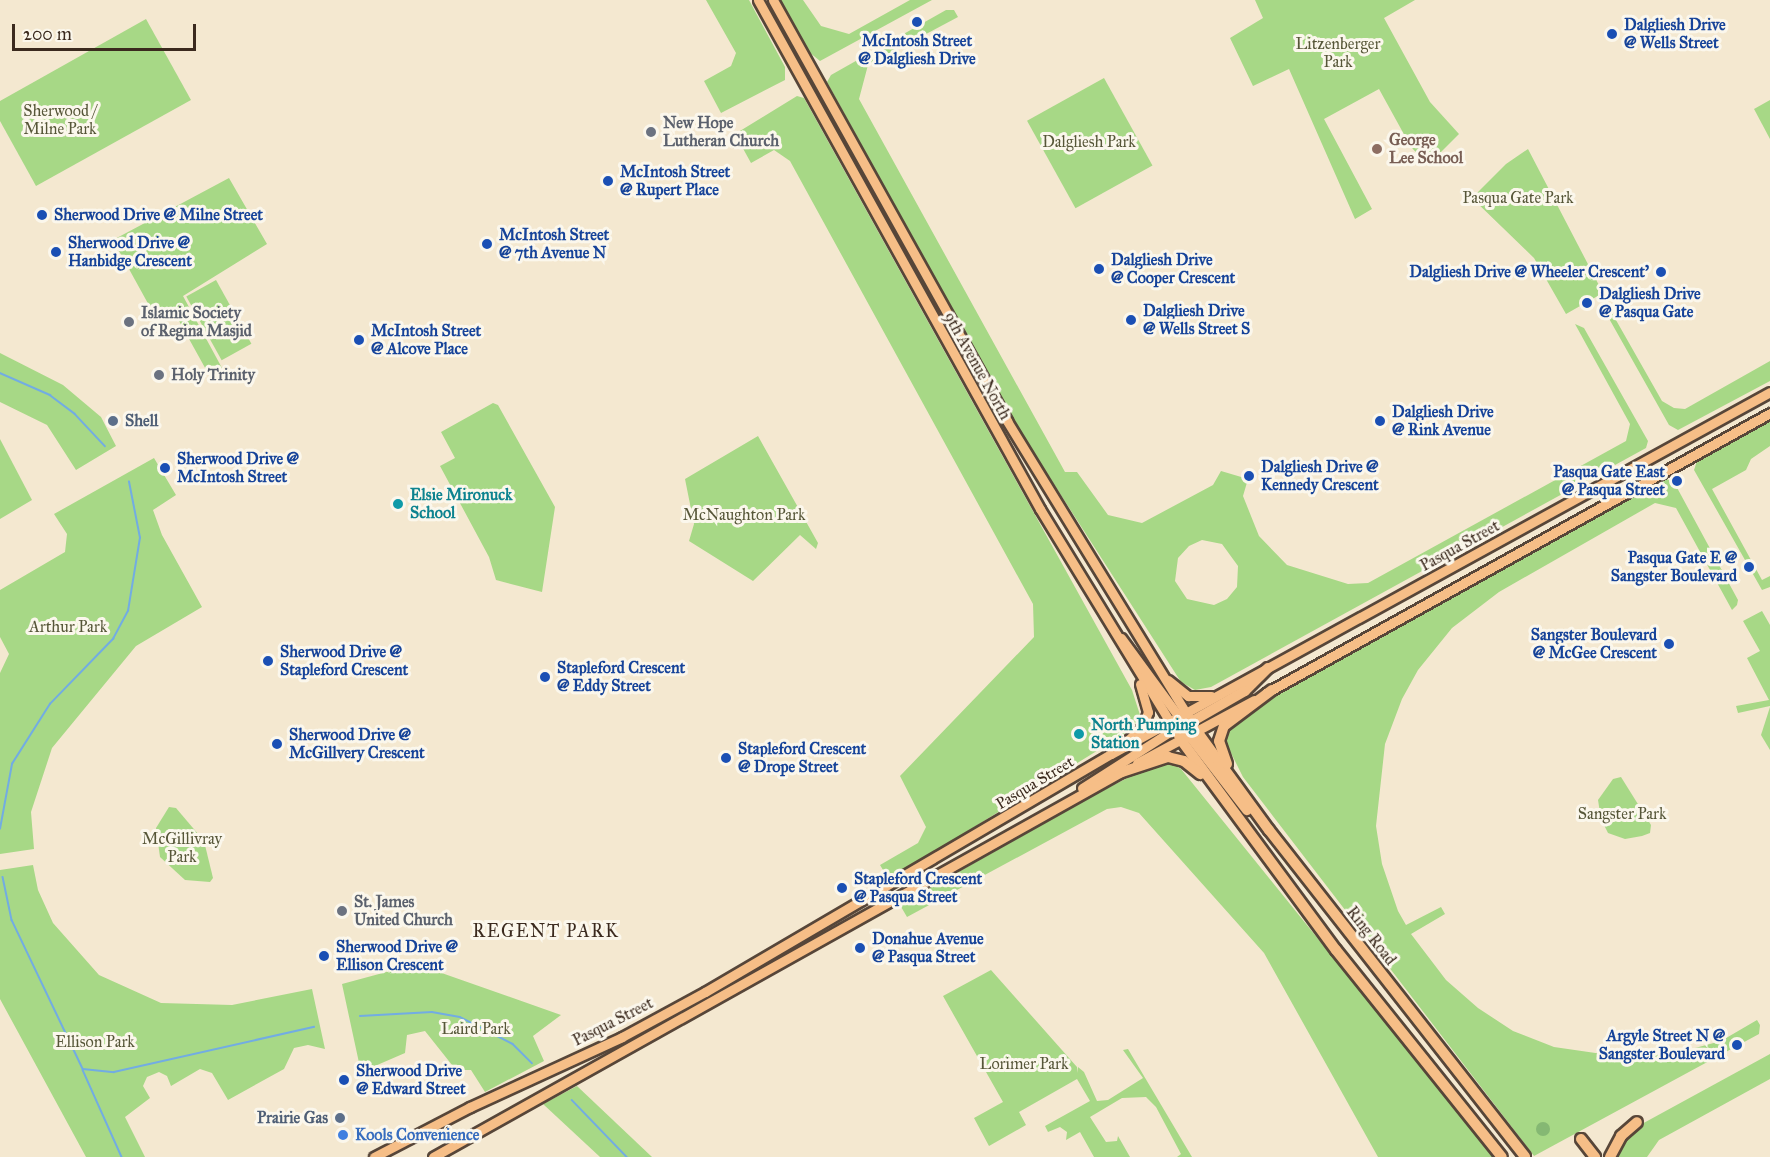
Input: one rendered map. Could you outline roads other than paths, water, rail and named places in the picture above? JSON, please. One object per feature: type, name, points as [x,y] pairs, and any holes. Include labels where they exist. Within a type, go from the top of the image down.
[{"type":"highway","points":[[1268,668],[1245,691],[1183,726],[1216,791],[1336,950],[1502,1157]]},
{"type":"highway","points":[[1269,830],[1222,756],[1219,741],[1224,726],[1235,714],[1272,690]]},
{"type":"highway","name":"Ring Road","points":[[1183,726],[1269,830],[1526,1157]]},
{"type":"highway","points":[[1119,773],[1158,758],[1176,758],[1216,791]]},
{"type":"highway","points":[[1611,1157],[1621,1136],[1637,1122]]},
{"type":"highway","points":[[1581,1139],[1594,1157]]},
{"type":"main road","name":"9th Avenue North","points":[[758,0],[1101,615],[1129,660],[1183,726]]},
{"type":"main road","name":"9th Avenue North","points":[[773,0],[1007,421],[1157,669],[1183,726]]},
{"type":"main road","name":"Pasqua Street","points":[[433,1157],[1119,773],[1230,689],[1770,392]]},
{"type":"main road","name":"Pasqua Street","points":[[374,1157],[470,1107],[622,1037],[705,992],[1111,754],[1272,690],[1770,413]]},
{"type":"main road","points":[[1066,803],[1085,786],[1183,726],[1101,615]]},
{"type":"main road","points":[[1111,754],[1137,733],[1148,712],[1129,660]]},
{"type":"main road","points":[[1157,669],[1182,693],[1194,698],[1230,689]]},
{"type":"waterway","points":[[0,373],[50,395],[75,414],[105,446]]},
{"type":"waterway","points":[[0,829],[12,764],[50,704],[113,639],[128,611],[140,538],[129,482]]},
{"type":"waterway","points":[[3,877],[12,920],[83,1069],[114,1072],[314,1027]]},
{"type":"waterway","points":[[360,1016],[432,1012],[460,1017],[513,1044],[532,1063]]},
{"type":"waterway","points":[[83,1070],[122,1157]]},
{"type":"waterway","points":[[572,1100],[627,1157]]},
{"type":"place","name":"McIntosh Street @ Dalgliesh Drive","points":[[917,22]]},
{"type":"place","name":"Dalgliesh Drive @ Wells Street","points":[[1612,34]]},
{"type":"place","name":"New Hope Lutheran Church","points":[[651,132]]},
{"type":"place","name":"George Lee School","points":[[1377,149]]},
{"type":"place","name":"McIntosh Street @ Rupert Place","points":[[608,181]]},
{"type":"place","name":"Sherwood Drive @ Milne Street","points":[[42,215]]},
{"type":"place","name":"McIntosh Street @ 7th Avenue N","points":[[487,244]]},
{"type":"place","name":"Sherwood Drive @ Hanbidge Crescent","points":[[56,252]]},
{"type":"place","name":"Dalgliesh Drive @ Cooper Crescent","points":[[1099,269]]},
{"type":"place","name":"Dalgliesh Drive @ Wheeler Crescent'","points":[[1661,272]]},
{"type":"place","name":"Dalgliesh Drive @ Pasqua Gate","points":[[1587,303]]},
{"type":"place","name":"Dalgliesh Drive @ Wells Street S","points":[[1131,320]]},
{"type":"place","name":"Islamic Society of Regina Masjid","points":[[129,322]]},
{"type":"place","name":"McIntosh Street @ Alcove Place","points":[[359,340]]},
{"type":"place","name":"Holy Trinity","points":[[159,375]]},
{"type":"place","name":"Shell","points":[[113,421]]},
{"type":"place","name":"Dalgliesh Drive @ Rink Avenue","points":[[1380,421]]},
{"type":"place","name":"Sherwood Drive @ McIntosh Street","points":[[165,468]]},
{"type":"place","name":"Dalgliesh Drive @ Kennedy Crescent","points":[[1249,476]]},
{"type":"place","name":"Pasqua Gate East @ Pasqua Street","points":[[1677,481]]},
{"type":"place","name":"Elsie Mironuck School","points":[[398,504]]},
{"type":"place","name":"Pasqua Gate E @ Sangster Boulevard","points":[[1749,567]]},
{"type":"place","name":"Sangster Boulevard @ McGee Crescent","points":[[1669,644]]},
{"type":"place","name":"Sherwood Drive @ Stapleford Crescent","points":[[268,661]]},
{"type":"place","name":"Stapleford Crescent @ Eddy Street","points":[[545,677]]},
{"type":"place","name":"North Pumping Station","points":[[1079,734]]},
{"type":"place","name":"Sherwood Drive @ McGillvery Crescent","points":[[277,744]]},
{"type":"place","name":"Stapleford Crescent @ Drope Street","points":[[726,758]]},
{"type":"place","name":"Stapleford Crescent @ Pasqua Street","points":[[842,888]]},
{"type":"place","name":"St. James United Church","points":[[342,911]]},
{"type":"place","name":"Donahue Avenue @ Pasqua Street","points":[[860,948]]},
{"type":"place","name":"Sherwood Drive @ Ellison Crescent","points":[[324,956]]},
{"type":"place","name":"Argyle Street N @ Sangster Boulevard","points":[[1737,1045]]},
{"type":"place","name":"Sherwood Drive @ Edward Street","points":[[344,1080]]},
{"type":"place","name":"Prairie Gas","points":[[340,1118]]},
{"type":"place","name":"Kools Convenience","points":[[343,1135]]},
{"type":"district","name":"REGENT PARK","points":[[546,931]]},
{"type":"park label","name":"Litzenberger Park","points":[[1338,53]]},
{"type":"park label","name":"Sherwood / Milne Park","points":[[60,120]]},
{"type":"park label","name":"Dalgliesh Park","points":[[1089,142]]},
{"type":"park label","name":"Pasqua Gate Park","points":[[1518,198]]},
{"type":"park label","name":"McNaughton Park","points":[[744,515]]},
{"type":"park label","name":"Arthur Park","points":[[68,627]]},
{"type":"park label","name":"Sangster Park","points":[[1622,814]]},
{"type":"park label","name":"McGillivray Park","points":[[182,848]]},
{"type":"park label","name":"Laird Park","points":[[476,1029]]},
{"type":"park label","name":"Ellison Park","points":[[95,1042]]},
{"type":"park label","name":"Lorimer Park","points":[[1024,1064]]}]
